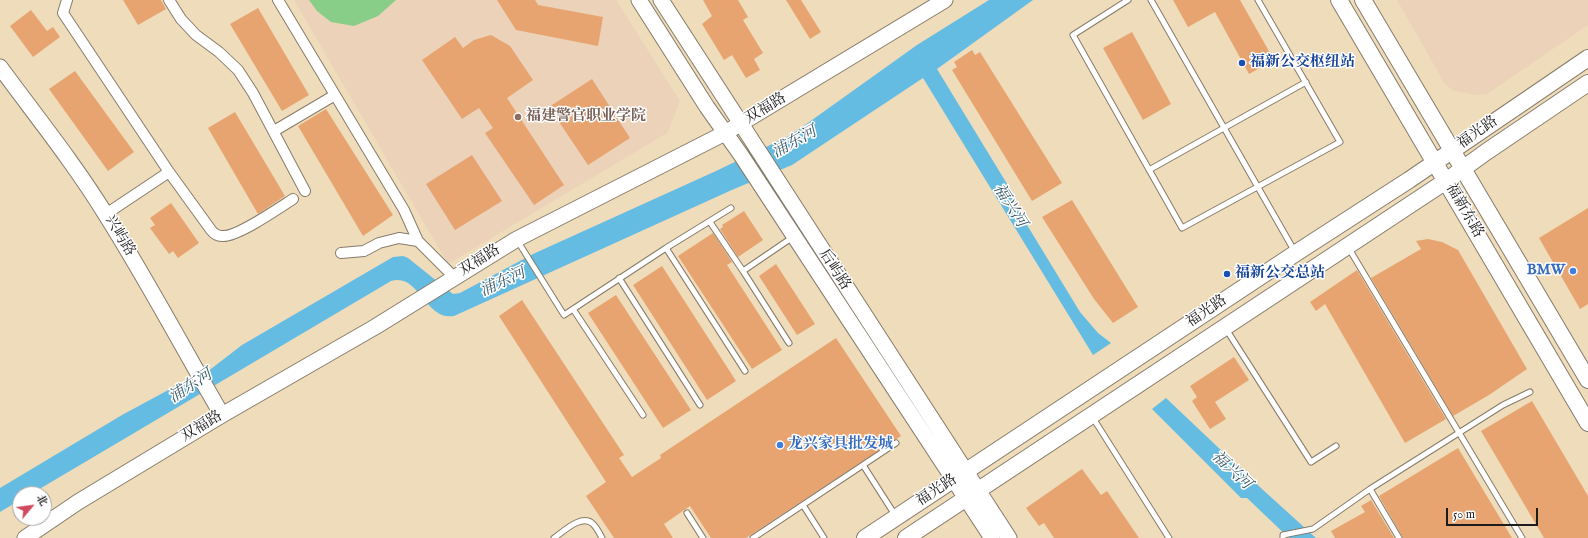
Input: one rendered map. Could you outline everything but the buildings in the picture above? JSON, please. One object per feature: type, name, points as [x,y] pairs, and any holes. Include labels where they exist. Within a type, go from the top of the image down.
[{"type":"main road","name":"福新东路","points":[[1339,0],[1588,423]]},
{"type":"main road","name":"福新东路","points":[[1363,0],[1588,380]]},
{"type":"main road","name":"福光路","points":[[865,538],[1452,151],[1588,58]]},
{"type":"main road","name":"福光路","points":[[906,538],[1446,181],[1588,82]]},
{"type":"street","points":[[67,0],[63,13],[169,172],[216,235],[233,235],[293,200]]},
{"type":"street","points":[[169,0],[181,19],[196,35],[219,52],[238,70],[253,93],[305,192]]},
{"type":"street","points":[[278,0],[404,210],[418,241],[450,280]]},
{"type":"street","points":[[639,0],[725,133]]},
{"type":"street","name":"后屿路","points":[[661,0],[778,182],[960,476],[971,494],[992,538]]},
{"type":"street","name":"双福路","points":[[25,538],[78,502],[222,415],[421,299],[517,239],[725,133],[945,0]]},
{"type":"street","name":"兴屿路","points":[[0,67],[82,177],[106,214],[222,415]]},
{"type":"street","points":[[274,132],[335,95]]},
{"type":"street","name":"后屿路","points":[[725,133],[794,237],[960,476]]},
{"type":"street","points":[[106,214],[169,172]]},
{"type":"street","points":[[341,253],[364,251],[379,244],[399,238],[418,241]]},
{"type":"street","name":"后屿路","points":[[971,494],[1009,538]]},
{"type":"lane","points":[[1128,0],[1073,35],[1182,228],[1340,142],[1258,0]]},
{"type":"lane","points":[[1151,0],[1296,253]]},
{"type":"lane","points":[[1149,170],[1306,82]]},
{"type":"lane","points":[[517,239],[564,315],[619,278],[731,208]]},
{"type":"lane","points":[[710,222],[789,343]]},
{"type":"lane","points":[[743,271],[794,237]]},
{"type":"lane","points":[[1347,246],[1522,538]]},
{"type":"lane","points":[[666,248],[746,371]]},
{"type":"lane","points":[[619,278],[700,405]]},
{"type":"lane","points":[[573,309],[643,415]]},
{"type":"lane","points":[[1224,327],[1311,462],[1336,446]]},
{"type":"lane","points":[[1283,536],[1313,529],[1370,489],[1503,405],[1530,392]]},
{"type":"lane","points":[[1092,415],[1169,538]]},
{"type":"lane","points":[[753,538],[896,443]]},
{"type":"lane","points":[[864,465],[897,517]]},
{"type":"lane","points":[[1370,489],[1399,538]]},
{"type":"lane","points":[[803,505],[824,538]]},
{"type":"lane","points":[[687,513],[703,538]]},
{"type":"lane","points":[[554,538],[576,523],[585,521],[593,524],[602,538]]},
{"type":"shaded area","name":"福建警官职业学院","points":[[294,0],[616,0],[680,101],[667,133],[448,264]]},
{"type":"shaded area","points":[[1397,0],[1588,0],[1588,25],[1487,94],[1476,95],[1452,90],[1445,84]]},
{"type":"green space","points":[[309,0],[396,0],[378,16],[354,26],[331,22],[317,11]]},
{"type":"water","points":[[989,0],[1033,0],[937,69],[1015,197],[1013,202],[1080,312],[1098,333],[1111,343],[1093,355],[923,78],[792,165],[734,189],[454,316],[444,316],[436,311],[409,283],[401,280],[391,281],[45,486],[12,486],[12,505],[0,512],[0,488],[122,415],[172,388],[207,372],[242,345],[393,257],[403,256],[408,258],[453,294],[460,293],[533,254],[716,171],[791,135],[917,45]]},
{"type":"water","name":"福兴河","points":[[1166,398],[1316,538],[1289,538],[1247,498],[1241,498],[1152,409]]},
{"type":"place","name":"福新公交枢纽站","points":[[1242,63]]},
{"type":"place","name":"福建警官职业学院","points":[[518,117]]},
{"type":"place","name":"BMW","points":[[1573,271]]},
{"type":"place","name":"福新公交总站","points":[[1227,274]]},
{"type":"place","name":"龙兴家具批发城","points":[[780,445]]},
{"type":"water label","name":"浦东河","points":[[795,143]]},
{"type":"water label","name":"浦东河","points":[[503,283]]},
{"type":"water label","name":"浦东河","points":[[191,387]]}]
